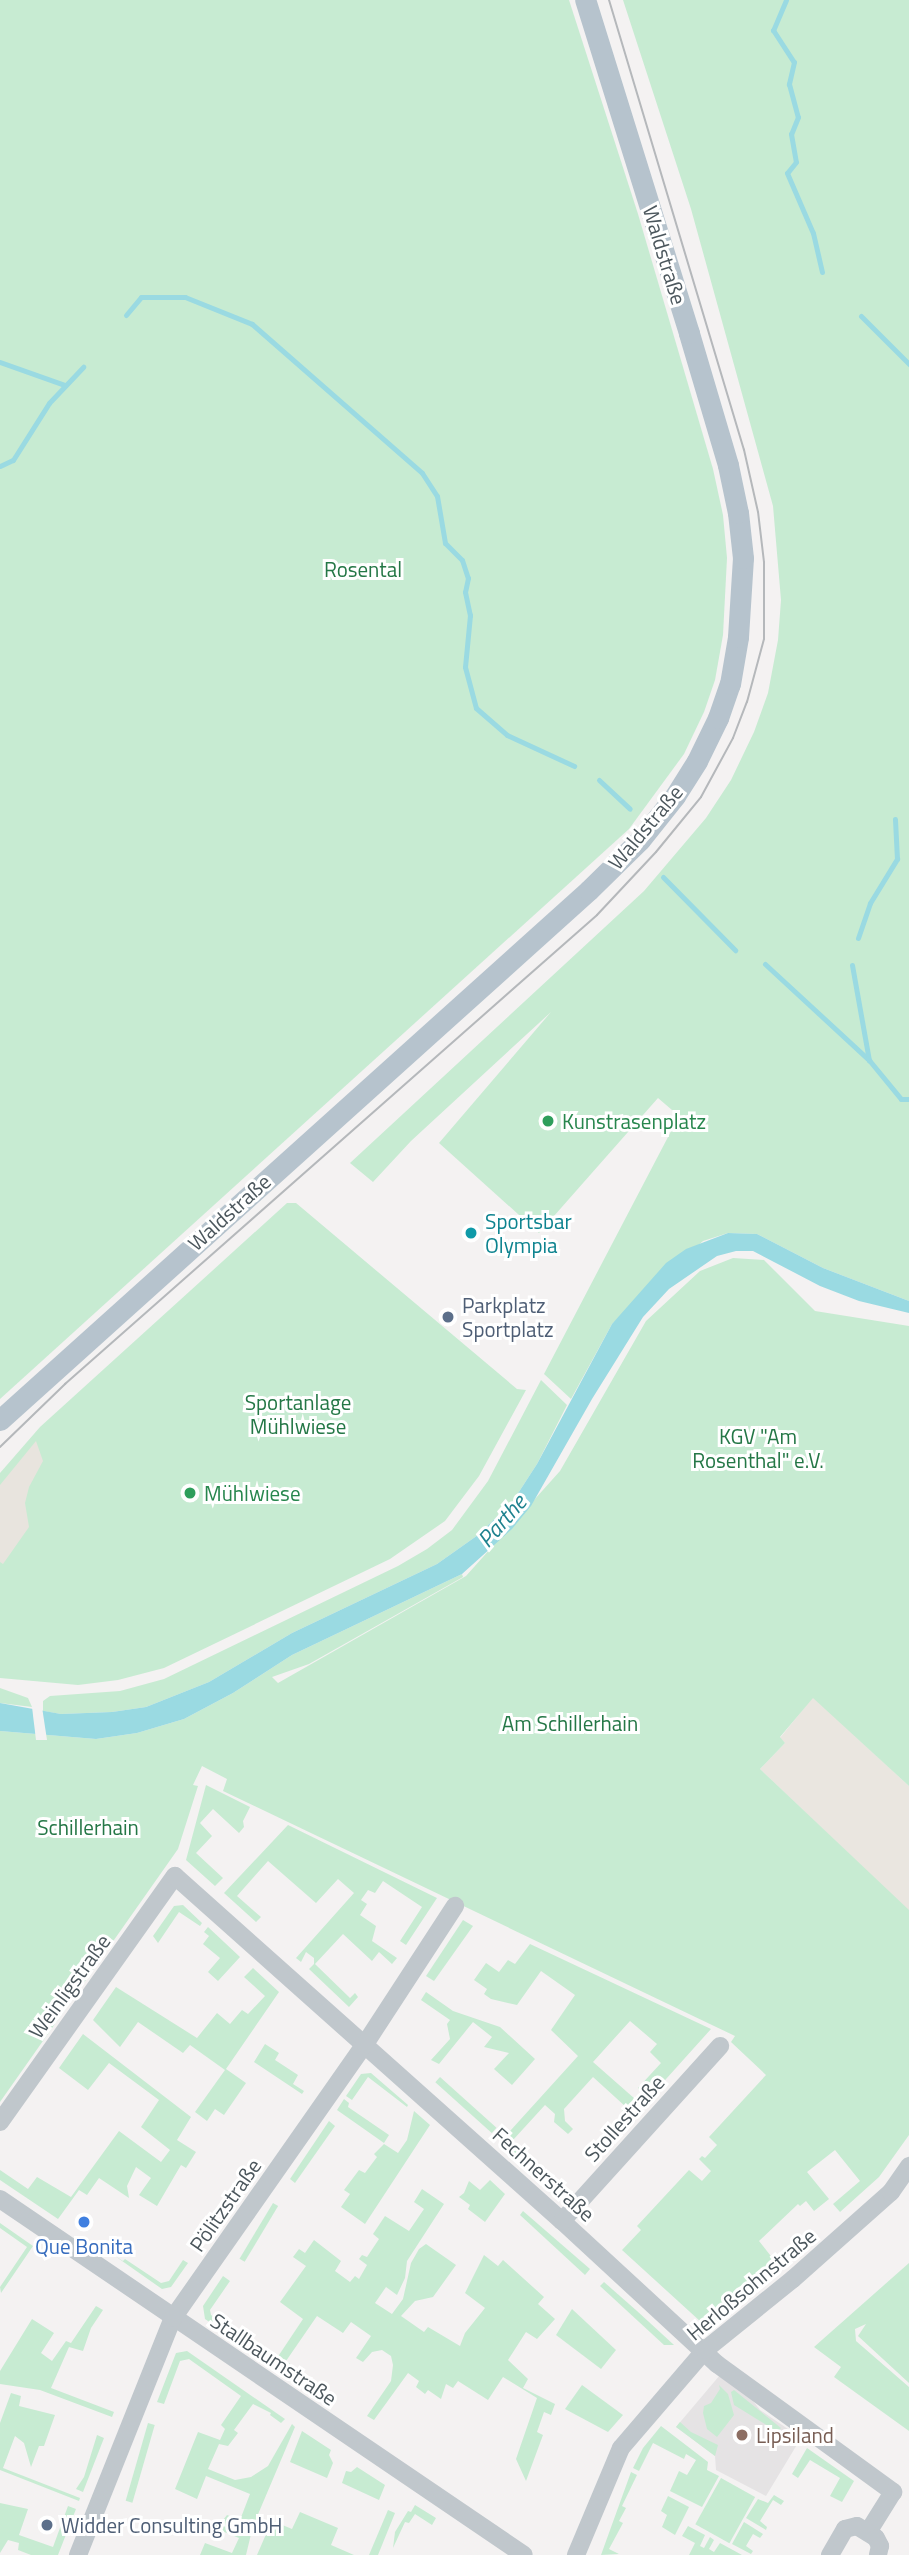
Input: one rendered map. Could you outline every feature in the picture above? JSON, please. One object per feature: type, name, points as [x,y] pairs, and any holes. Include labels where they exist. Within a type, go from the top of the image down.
[{"type":"main road","name":"Waldstraße","points":[[0,1420],[589,890],[640,840],[675,796],[697,761],[718,718],[730,684],[738,638],[743,558],[738,513],[690,333],[585,0]]},
{"type":"street","name":"Fechnerstraße","points":[[175,1876],[562,2221],[705,2350],[717,2364],[893,2492],[868,2532]]},
{"type":"street","name":"Weinligstraße","points":[[0,2122],[175,1876]]},
{"type":"street","name":"Pölitzstraße","points":[[78,2555],[173,2318],[365,2044],[455,1906]]},
{"type":"street","name":"Stollestraße","points":[[562,2221],[720,2046]]},
{"type":"street","name":"Herloßsohnstraße","points":[[576,2555],[621,2448],[705,2350],[793,2279],[891,2192],[909,2166]]},
{"type":"street","name":"Stallbaumstraße","points":[[0,2199],[524,2555]]},
{"type":"street","points":[[830,2555],[845,2529],[857,2526],[868,2532],[880,2546],[878,2555]]},
{"type":"shaded area","points":[[813,1697],[909,1786],[909,1911],[760,1769],[785,1743],[780,1738]]},
{"type":"shaded area","name":"Lipsiland","points":[[720,2375],[751,2398],[760,2410],[801,2438],[766,2496],[716,2470],[715,2456],[676,2427]]},
{"type":"green space","name":"Rosental","points":[[0,0],[569,0],[638,214],[713,469],[723,515],[727,558],[723,635],[715,680],[704,712],[684,754],[629,829],[0,1399]]},
{"type":"green space","points":[[623,0],[909,0],[909,1301],[823,1268],[757,1234],[728,1233],[703,1241],[612,1324],[571,1399],[544,1374],[679,1116],[658,1098],[539,1233],[439,1143],[551,1012],[411,1141],[373,1182],[350,1163],[644,891],[706,818],[731,780],[754,732],[768,693],[778,640],[781,600],[773,506],[691,209]]},
{"type":"green space","name":"Sportanlage Mühlwiese","points":[[287,1203],[296,1203],[517,1389],[526,1390],[479,1476],[445,1521],[390,1559],[164,1668],[118,1680],[78,1685],[0,1678],[0,1473],[40,1427]]},
{"type":"green space","points":[[733,1258],[764,1260],[815,1311],[909,1326],[909,1786],[813,1698],[780,1737],[785,1743],[760,1769],[909,1910],[909,2135],[879,2177],[840,2212],[833,2204],[860,2181],[835,2150],[807,2172],[829,2199],[814,2211],[806,2201],[800,2206],[798,2204],[759,2241],[774,2260],[790,2247],[793,2251],[713,2322],[701,2322],[622,2250],[641,2230],[637,2226],[689,2170],[702,2181],[711,2171],[699,2159],[702,2156],[705,2158],[717,2145],[709,2137],[766,2075],[731,2042],[735,2036],[223,1791],[227,1779],[202,1766],[193,1785],[198,1786],[178,1849],[0,2102],[0,1731],[96,1739],[137,1733],[184,1719],[233,1693],[292,1655],[462,1574],[463,1577],[309,1664],[272,1677],[278,1683],[466,1576],[560,1471],[646,1321],[700,1271]]},
{"type":"green space","points":[[541,1380],[567,1405],[537,1464],[513,1501],[478,1535],[437,1564],[292,1633],[209,1682],[146,1707],[112,1712],[61,1714],[43,1711],[43,1701],[50,1696],[120,1691],[164,1679],[398,1566],[427,1549],[452,1530],[488,1481]]},
{"type":"green space","points":[[0,1688],[28,1698],[32,1707],[0,1703]]},
{"type":"green space","points":[[206,1785],[250,1807],[243,1821],[244,1827],[239,1833],[213,1809],[200,1823],[212,1836],[196,1853],[223,1878],[215,1886],[186,1860]]},
{"type":"green space","points":[[288,1825],[437,1898],[406,1945],[400,1941],[422,1907],[383,1881],[375,1893],[368,1890],[361,1900],[367,1904],[360,1915],[376,1926],[372,1941],[397,1958],[392,1964],[379,1952],[372,1961],[343,1934],[315,1964],[350,1998],[355,1993],[358,1997],[349,2007],[309,1969],[314,1964],[314,1958],[306,1952],[301,1962],[296,1958],[354,1893],[338,1879],[316,1903],[268,1861],[237,1896],[261,1917],[256,1922],[224,1893]]},
{"type":"green space","points":[[183,1905],[202,1923],[200,1926],[179,1912],[158,1943],[153,1936],[174,1906]]},
{"type":"green space","points":[[463,1920],[473,1926],[434,1981],[426,1976]]},
{"type":"green space","points":[[208,1927],[240,1957],[218,1981],[208,1972],[220,1958],[203,1944],[209,1936],[204,1932]]},
{"type":"green space","points":[[530,1944],[711,2029],[649,2098],[638,2088],[661,2063],[650,2052],[657,2044],[630,2021],[593,2062],[643,2106],[631,2119],[622,2111],[626,2107],[593,2077],[564,2109],[565,2121],[573,2129],[568,2134],[554,2122],[555,2114],[545,2105],[513,2140],[519,2151],[534,2161],[528,2167],[501,2141],[578,2056],[551,2030],[575,1995],[541,1971],[517,2005],[491,1999],[484,1994],[487,1989],[474,1980],[486,1963],[499,1972],[508,1960],[515,1964]]},
{"type":"green space","points":[[253,1968],[279,1992],[226,2069],[246,2083],[224,2115],[215,2109],[207,2121],[195,2112],[225,2070],[190,2045],[183,2053],[138,2022],[120,2047],[93,2020],[116,1987],[197,2038],[217,2013],[230,2024],[242,2010],[248,2014],[265,1996],[244,1977]]},
{"type":"green space","points":[[426,1992],[453,2011],[500,2027],[535,2059],[512,2085],[494,2069],[509,2053],[484,2047],[492,2037],[473,2022],[439,2064],[431,2060],[450,2039],[447,2024],[450,2020],[421,2000]]},
{"type":"green space","points":[[83,2034],[191,2117],[177,2140],[196,2152],[186,2168],[181,2165],[157,2206],[139,2195],[151,2178],[136,2167],[127,2186],[129,2198],[99,2178],[87,2195],[79,2190],[58,2219],[0,2180],[0,2170],[28,2189],[37,2177],[71,2197],[119,2131],[161,2162],[170,2150],[141,2127],[159,2100],[109,2063],[88,2090],[59,2068]]},
{"type":"green space","points":[[265,2044],[279,2053],[275,2060],[298,2075],[293,2084],[304,2091],[302,2094],[254,2062]]},
{"type":"green space","points":[[371,2073],[408,2105],[407,2107],[368,2077],[352,2100],[346,2096],[361,2074]]},
{"type":"green space","points":[[440,2077],[496,2128],[492,2133],[435,2082]]},
{"type":"green space","points":[[344,2099],[349,2103],[348,2107],[389,2135],[384,2143],[337,2110]]},
{"type":"green space","points":[[414,2111],[430,2125],[365,2224],[341,2207],[350,2194],[344,2190],[359,2170],[365,2173],[377,2157],[374,2154],[384,2144],[398,2153],[407,2140]]},
{"type":"green space","points":[[329,2121],[335,2126],[295,2183],[290,2179]]},
{"type":"green space","points":[[490,2180],[505,2194],[485,2222],[468,2209],[470,2205],[459,2197],[464,2193],[469,2181],[480,2190]]},
{"type":"green space","points":[[422,2189],[444,2204],[407,2261],[405,2278],[397,2295],[386,2287],[375,2303],[392,2314],[403,2299],[411,2263],[419,2249],[426,2244],[456,2265],[433,2297],[415,2301],[401,2316],[424,2332],[428,2327],[460,2346],[465,2333],[485,2308],[465,2293],[484,2255],[498,2266],[503,2260],[544,2297],[538,2304],[555,2319],[537,2339],[526,2332],[508,2360],[528,2379],[523,2388],[555,2404],[551,2415],[544,2412],[537,2432],[543,2435],[526,2481],[516,2459],[537,2398],[503,2377],[488,2400],[458,2381],[453,2388],[446,2384],[441,2399],[428,2390],[425,2394],[416,2387],[419,2381],[408,2373],[374,2420],[367,2416],[391,2381],[391,2356],[382,2350],[372,2352],[363,2362],[356,2358],[371,2336],[351,2322],[343,2333],[317,2316],[286,2361],[312,2380],[307,2388],[273,2364],[303,2319],[280,2302],[306,2266],[293,2257],[299,2249],[305,2253],[314,2240],[341,2261],[335,2271],[350,2282],[355,2276],[359,2279],[367,2265],[359,2259],[362,2255],[367,2257],[379,2239],[373,2234],[385,2216],[409,2231],[424,2209],[414,2202]]},
{"type":"green space","points":[[273,2203],[278,2206],[245,2262],[240,2259]]},
{"type":"green space","points":[[523,2211],[590,2269],[585,2275],[520,2215]]},
{"type":"green space","points":[[0,2223],[33,2246],[1,2293],[0,2287],[27,2247],[0,2228]]},
{"type":"green space","points":[[115,2256],[123,2261],[125,2259],[161,2283],[169,2281],[183,2260],[188,2263],[171,2287],[162,2289]]},
{"type":"green space","points":[[909,2263],[909,2383],[858,2336],[866,2324],[855,2329],[856,2341],[909,2387],[909,2431],[834,2377],[841,2367],[814,2347]]},
{"type":"green space","points":[[223,2276],[230,2281],[210,2310],[211,2315],[255,2346],[252,2351],[205,2319],[203,2306]]},
{"type":"green space","points":[[604,2282],[674,2345],[664,2345],[600,2286]]},
{"type":"green space","points":[[96,2306],[103,2310],[91,2328],[83,2351],[69,2347],[51,2388],[114,2412],[112,2417],[40,2390],[0,2384],[0,2371],[32,2319],[54,2333],[41,2353],[52,2361],[66,2341],[71,2343]]},
{"type":"green space","points":[[572,2309],[616,2350],[601,2369],[556,2335]]},
{"type":"green space","points":[[187,2351],[285,2419],[281,2423],[270,2415],[271,2413],[253,2404],[234,2430],[238,2433],[228,2446],[219,2444],[208,2469],[235,2480],[251,2477],[268,2466],[292,2424],[295,2427],[253,2526],[246,2555],[200,2555],[205,2543],[232,2553],[239,2538],[207,2525],[220,2524],[227,2515],[240,2520],[250,2494],[206,2476],[197,2499],[175,2489],[198,2432],[220,2440],[225,2429],[221,2425],[241,2396],[189,2359],[180,2361],[164,2404],[157,2402],[176,2353]]},
{"type":"green space","points":[[582,2385],[623,2415],[608,2432],[565,2409]]},
{"type":"green space","points":[[719,2385],[728,2394],[734,2415],[717,2437],[707,2429],[703,2413],[704,2406],[711,2403],[720,2389]]},
{"type":"green space","points":[[734,2390],[781,2428],[778,2432],[734,2405],[731,2392]]},
{"type":"green space","points":[[11,2393],[21,2396],[19,2406],[55,2415],[44,2446],[39,2446],[31,2467],[24,2443],[15,2436],[3,2468],[80,2498],[79,2501],[0,2470],[0,2423]]},
{"type":"green space","points":[[680,2422],[691,2432],[718,2445],[715,2456],[676,2427]]},
{"type":"green space","points":[[148,2423],[155,2425],[132,2503],[126,2501]]},
{"type":"green space","points":[[661,2426],[708,2462],[707,2470],[719,2476],[702,2507],[670,2491],[679,2471],[687,2475],[696,2460],[686,2454],[684,2459],[653,2443],[639,2471],[633,2468],[643,2448]]},
{"type":"green space","points":[[302,2431],[331,2450],[329,2455],[333,2463],[327,2478],[290,2462]]},
{"type":"green space","points":[[97,2435],[104,2438],[83,2492],[76,2489],[84,2477]]},
{"type":"green space","points":[[807,2448],[854,2481],[842,2502],[830,2496],[840,2478],[810,2460],[798,2478],[792,2474]]},
{"type":"green space","points":[[357,2467],[385,2485],[379,2500],[342,2483],[346,2471],[351,2472]]},
{"type":"green space","points":[[631,2472],[637,2475],[622,2506],[626,2508],[619,2521],[623,2523],[609,2549],[619,2554],[601,2555]]},
{"type":"green space","points":[[721,2478],[755,2497],[729,2543],[695,2524]]},
{"type":"green space","points":[[774,2495],[784,2501],[781,2505],[773,2500],[760,2521],[767,2527],[766,2530],[746,2518],[758,2499],[768,2503]]},
{"type":"green space","points":[[668,2496],[689,2507],[675,2535],[662,2527],[667,2515],[661,2511]]},
{"type":"green space","points":[[0,2503],[28,2509],[19,2535],[53,2547],[68,2506],[76,2509],[58,2555],[31,2555],[18,2550],[19,2543],[8,2540],[0,2553]]},
{"type":"green space","points":[[415,2505],[436,2518],[432,2525],[415,2514],[409,2523],[405,2522],[393,2548],[395,2532]]},
{"type":"green space","points":[[388,2510],[395,2513],[378,2555],[369,2555]]},
{"type":"green space","points":[[300,2512],[338,2528],[331,2545],[354,2555],[257,2555],[267,2532],[268,2519],[292,2529]]},
{"type":"green space","points":[[744,2522],[763,2534],[760,2538],[753,2534],[746,2546],[753,2551],[751,2554],[732,2544]]},
{"type":"green space","points":[[688,2526],[705,2535],[700,2546],[704,2548],[710,2537],[714,2540],[709,2549],[714,2552],[720,2543],[742,2555],[689,2555],[695,2543],[682,2536]]},
{"type":"sand","points":[[36,1441],[43,1461],[29,1487],[25,1503],[29,1527],[3,1564],[0,1562],[0,1485]]},
{"type":"water","name":"Parthe","points":[[728,1233],[757,1234],[823,1268],[909,1301],[909,1313],[859,1301],[820,1286],[753,1251],[736,1251],[717,1256],[669,1289],[643,1317],[531,1506],[512,1529],[462,1574],[292,1655],[233,1693],[184,1719],[137,1733],[96,1739],[0,1731],[0,1703],[61,1714],[112,1712],[146,1707],[209,1682],[292,1633],[437,1564],[478,1535],[513,1501],[537,1464],[612,1324],[666,1263],[686,1249]]},
{"type":"pier","points":[[32,1707],[42,1707],[47,1740],[36,1740]]},
{"type":"waterway","points":[[786,0],[773,30],[794,62],[789,84],[798,117],[791,134],[796,162],[787,173],[813,233],[822,272]]},
{"type":"waterway","points":[[126,315],[141,297],[185,297],[252,324],[422,473],[437,496],[445,543],[462,560],[468,578],[465,592],[470,615],[465,667],[476,708],[507,735],[574,766]]},
{"type":"waterway","points":[[861,316],[909,364]]},
{"type":"waterway","points":[[0,362],[65,385]]},
{"type":"waterway","points":[[0,466],[13,460],[49,403],[83,367]]},
{"type":"waterway","points":[[599,780],[630,809]]},
{"type":"waterway","points":[[858,938],[870,903],[897,859],[895,819]]},
{"type":"waterway","points":[[663,877],[735,950]]},
{"type":"waterway","points":[[765,964],[869,1060],[901,1099],[909,1099]]},
{"type":"waterway","points":[[852,965],[869,1060]]},
{"type":"tram line","points":[[0,1447],[65,1384],[597,915],[656,852],[701,797],[733,738],[747,702],[764,639],[764,562],[758,512],[744,450],[609,0]]},
{"type":"place","name":"Kunstrasenplatz","points":[[548,1121]]},
{"type":"place","name":"Sportsbar Olympia","points":[[471,1233]]},
{"type":"place","name":"Parkplatz Sportplatz","points":[[448,1317]]},
{"type":"place","name":"Mühlwiese","points":[[190,1493]]},
{"type":"place","name":"Que Bonita","points":[[84,2222]]},
{"type":"place","name":"Lipsiland","points":[[742,2435]]},
{"type":"place","name":"Widder Consulting GmbH","points":[[47,2525]]},
{"type":"park label","name":"KGV \"Am Rosenthal\" e.V.","points":[[758,1448]]},
{"type":"park label","name":"Am Schillerhain","points":[[570,1723]]},
{"type":"park label","name":"Schillerhain","points":[[88,1827]]}]
